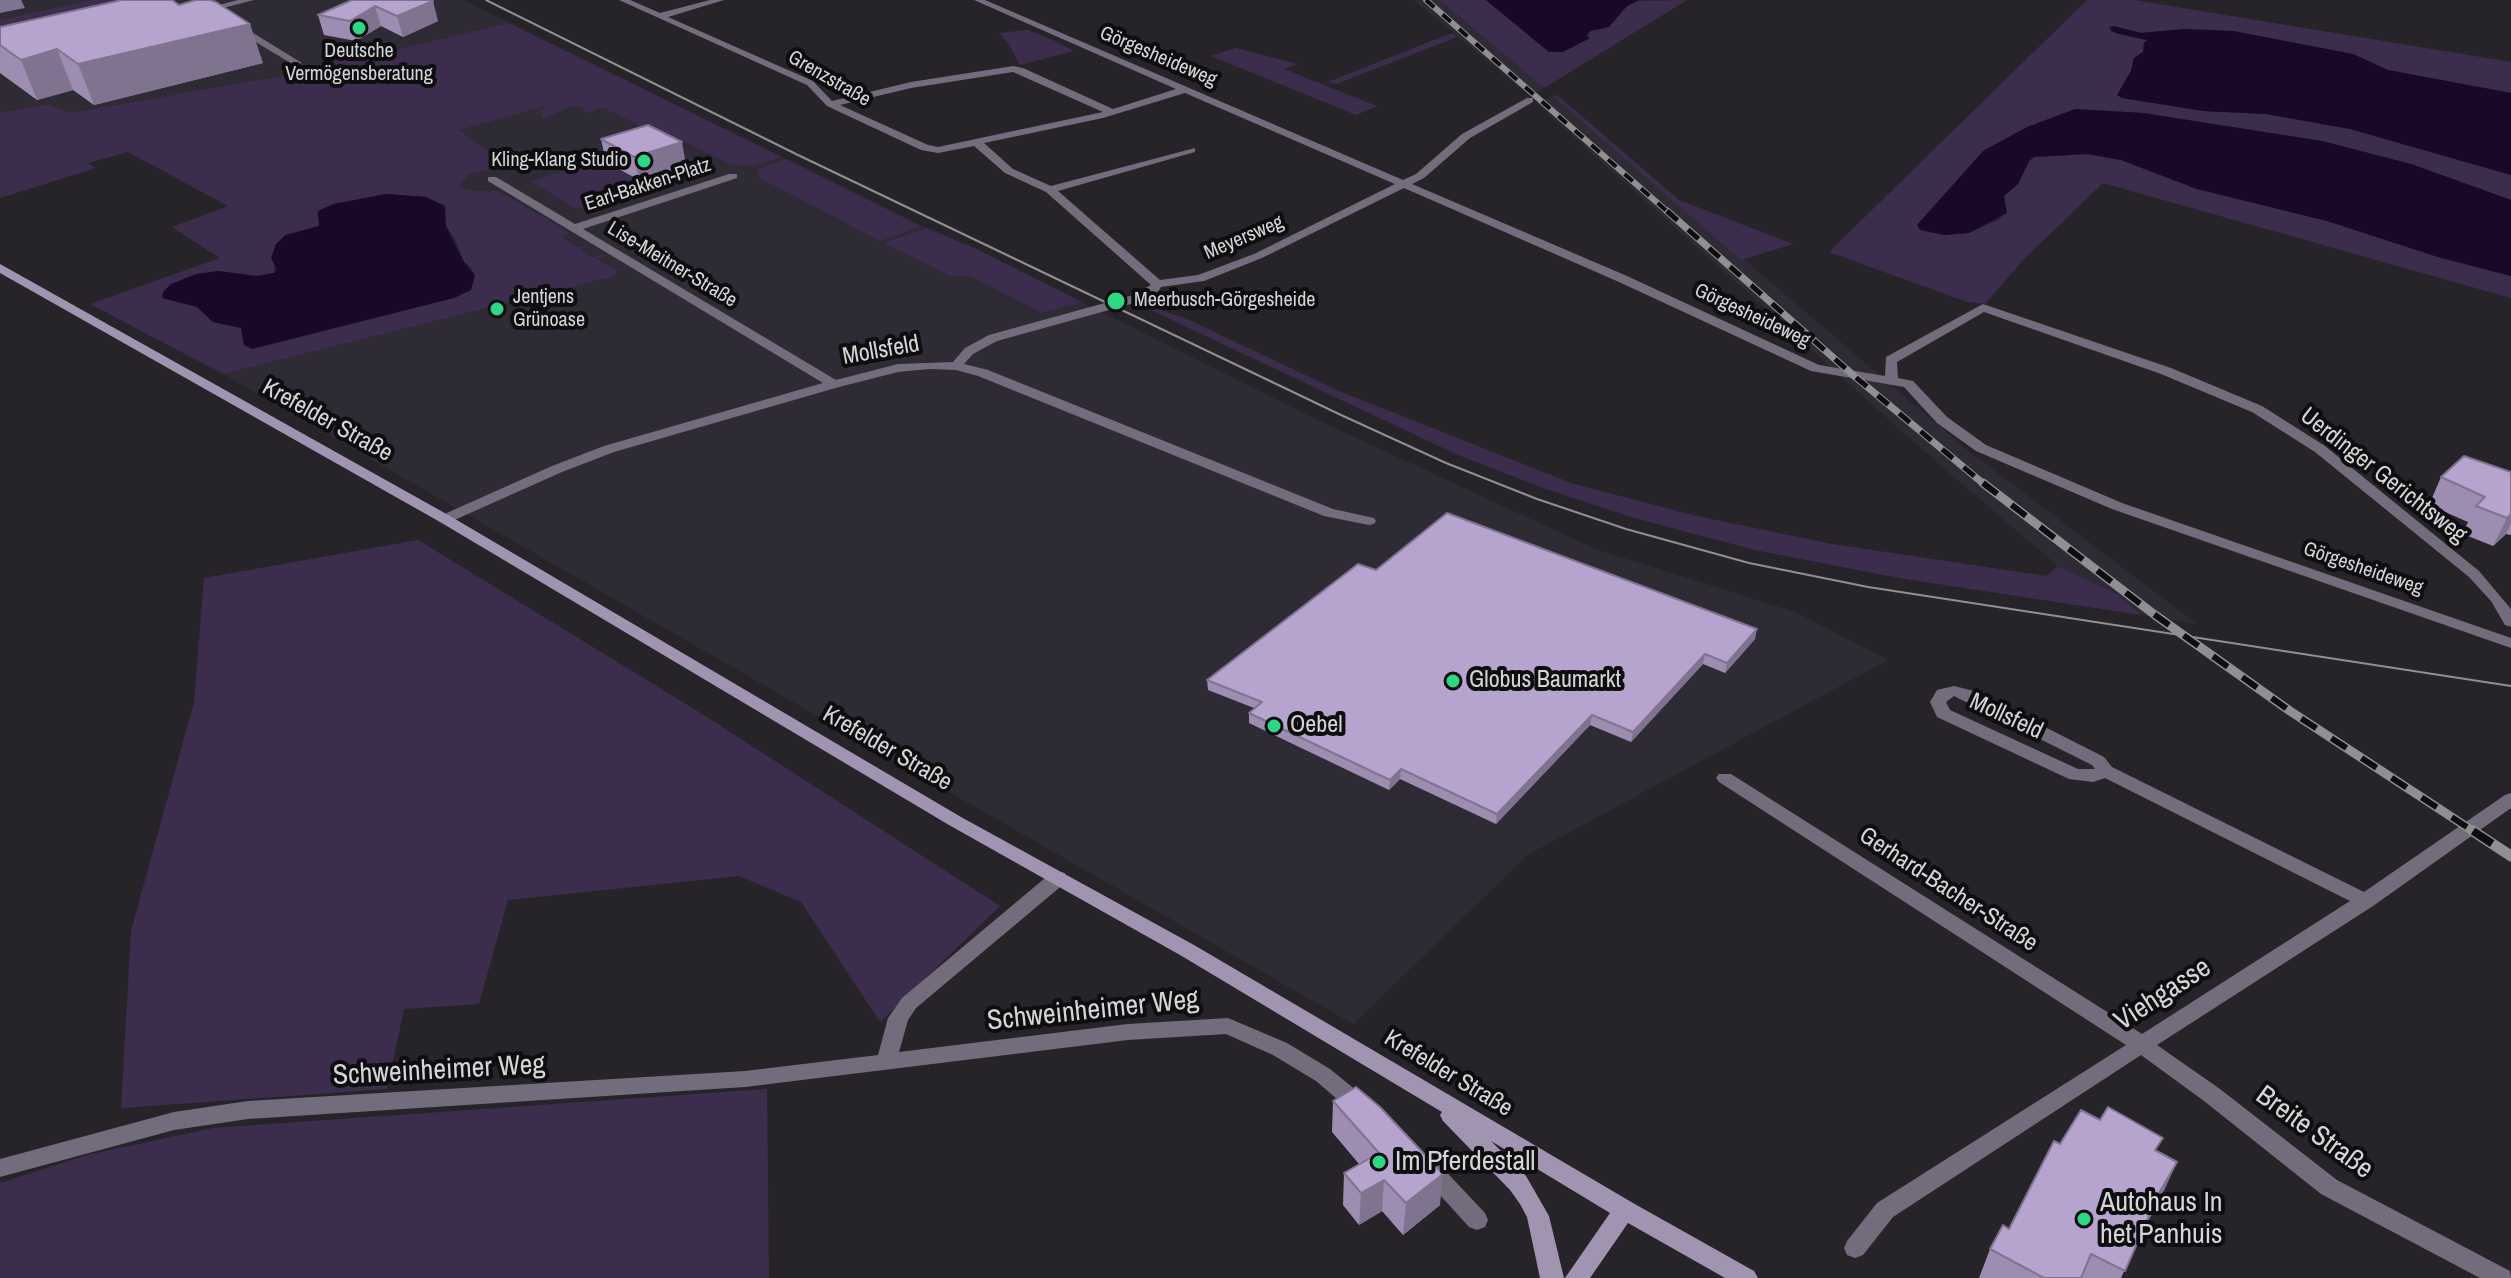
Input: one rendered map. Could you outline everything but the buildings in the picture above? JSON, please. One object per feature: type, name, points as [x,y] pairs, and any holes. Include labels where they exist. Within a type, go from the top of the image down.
[{"type":"main road","name":"Krefelder Straße","points":[[0,268],[445,519],[942,814],[1187,950],[1625,1210],[1746,1278]]},
{"type":"main road","points":[[1436,1099],[1528,1197],[1538,1216],[1552,1278]]},
{"type":"main road","points":[[1577,1278],[1625,1210]]},
{"type":"street","points":[[192,0],[297,63]]},
{"type":"street","points":[[194,13],[250,0]]},
{"type":"street","name":"Grenzstraße","points":[[623,0],[810,83],[830,104],[925,148],[938,150],[1112,112],[1184,90]]},
{"type":"street","points":[[660,16],[720,0]]},
{"type":"street","name":"Görgesheideweg","points":[[978,0],[1404,184],[1816,368],[1892,379],[1916,389],[1957,433],[2034,471],[2132,512],[2511,643]]},
{"type":"street","points":[[830,104],[911,85],[1013,69],[1112,112]]},
{"type":"street","name":"Meyersweg","points":[[956,366],[969,351],[993,338],[1134,299],[1153,290],[1157,284],[1181,282],[1223,271],[1420,176],[1466,136],[1530,100]]},
{"type":"street","points":[[976,142],[1009,171],[1050,190],[1157,284]]},
{"type":"street","points":[[1050,190],[1191,150]]},
{"type":"street","name":"Earl-Bakken-Platz","points":[[574,228],[733,176]]},
{"type":"street","name":"Lise-Meitner-Straße","points":[[492,179],[834,384]]},
{"type":"street","name":"Uerdinger Gerichtsweg","points":[[1892,379],[1891,360],[1983,308],[2166,371],[2257,409],[2343,466],[2474,574],[2497,599],[2511,622]]},
{"type":"street","name":"Mollsfeld","points":[[445,519],[609,449],[898,368],[956,366],[983,373],[1329,513],[1369,521]]},
{"type":"street","name":"Mollsfeld","points":[[2106,771],[2093,776],[2075,775],[1943,713],[1938,702],[1943,694],[1954,691],[1968,695],[2098,761],[2106,771],[2366,901]]},
{"type":"street","name":"Gerhard-Bacher-Straße","points":[[1725,778],[2142,1045]]},
{"type":"street","name":"Viehgasse","points":[[1855,1248],[1885,1210],[2366,901],[2511,799]]},
{"type":"street","points":[[886,1062],[898,1018],[909,1003],[1058,878]]},
{"type":"street","name":"Schweinheimer Weg","points":[[0,1168],[174,1121],[248,1110],[745,1079],[1128,1032],[1228,1026],[1280,1049],[1323,1075],[1379,1122]]},
{"type":"street","name":"Breite Straße","points":[[2142,1045],[2212,1095],[2329,1187],[2502,1278]]},
{"type":"street","points":[[1415,1153],[1477,1220]]},
{"type":"shaded area","points":[[0,0],[463,0],[921,226],[972,247],[1305,414],[1595,549],[1795,612],[1888,660],[1529,854],[1353,1024],[223,374],[615,276],[624,266],[614,269],[597,258],[604,254],[594,257],[580,248],[589,245],[577,247],[560,237],[569,234],[498,191],[473,191],[459,187],[469,174],[502,167],[447,134],[368,53],[275,77],[70,113],[48,104],[0,112]]},
{"type":"shaded area","points":[[92,0],[159,0],[0,49],[0,20]]},
{"type":"shaded area","points":[[1414,0],[1440,0],[1544,88],[1530,96]]},
{"type":"shaded area","points":[[1440,0],[1486,0],[1549,52],[1587,36],[1590,30],[1604,29],[1627,6],[1638,1],[1687,0],[1544,88]]},
{"type":"shaded area","points":[[1486,0],[1639,0],[1627,6],[1609,27],[1590,31],[1587,36],[1590,38],[1563,52],[1549,52]]},
{"type":"shaded area","points":[[2087,0],[2134,0],[2511,62],[2511,93],[2388,70],[2353,54],[2233,31],[2184,29],[2141,33],[2110,27],[2119,34],[2148,40],[2143,52],[2134,58],[2131,71],[2117,95],[2122,98],[2203,111],[2266,114],[2350,129],[2511,175],[2511,200],[2411,164],[2322,141],[2143,113],[2075,109],[1930,211],[1917,225],[1944,235],[1969,233],[2002,218],[2004,196],[2018,184],[2034,157],[2088,154],[2121,160],[2197,189],[2327,221],[2438,257],[2511,276],[2511,298],[2103,183],[2024,259],[1985,304],[1967,302],[1829,252]]},
{"type":"shaded area","points":[[509,23],[782,157],[752,166],[732,165],[675,137],[666,140],[611,111],[605,113],[609,110],[603,107],[588,113],[582,110],[585,108],[572,106],[543,119],[541,114],[535,113],[549,105],[459,130],[506,164],[469,174],[459,187],[473,191],[498,191],[570,233],[561,237],[577,247],[590,245],[581,249],[593,257],[603,254],[606,255],[598,259],[614,269],[626,267],[617,271],[615,276],[223,374],[90,304],[220,258],[172,227],[228,206],[128,152],[88,163],[96,168],[0,198],[0,112],[48,104],[70,113],[275,77],[346,57],[386,52]],"holes":[[[386,194],[426,197],[455,239],[464,262],[473,269],[244,345],[241,328],[213,322],[197,307],[163,298],[163,292],[184,278],[197,274],[218,271],[257,276],[274,273],[276,244],[286,235],[319,226],[321,223],[317,215]]]},
{"type":"shaded area","points":[[2110,27],[2141,33],[2184,29],[2233,31],[2353,54],[2388,70],[2511,93],[2511,175],[2350,129],[2266,114],[2203,111],[2122,98],[2117,95],[2131,71],[2134,58],[2143,52],[2147,40],[2111,31]]},
{"type":"shaded area","points":[[1028,30],[1074,51],[1020,65],[999,33]]},
{"type":"shaded area","points":[[1452,33],[1457,37],[1336,84],[1328,82]]},
{"type":"shaded area","points":[[1236,48],[1297,64],[1284,69],[1377,106],[1356,115],[1211,56]]},
{"type":"shaded area","points":[[1557,95],[1679,200],[1793,244],[1741,260],[1553,96]]},
{"type":"shaded area","points":[[1553,96],[1966,449],[2197,624],[2141,615],[2117,594],[2058,566],[1924,451],[1536,103]]},
{"type":"shaded area","points":[[2075,109],[2143,113],[2322,141],[2411,164],[2511,200],[2511,276],[2438,257],[2327,221],[2197,189],[2121,160],[2087,154],[2034,157],[2018,184],[2004,196],[2007,213],[1969,233],[1944,235],[1920,230],[1917,225],[1983,151],[2027,127]]},
{"type":"shaded area","points":[[648,145],[639,180],[695,162],[711,172],[592,209],[575,208],[530,181]]},
{"type":"shaded area","points":[[787,159],[921,226],[880,241],[758,177],[758,169]]},
{"type":"shaded area","points":[[386,194],[426,197],[445,206],[446,226],[464,262],[475,275],[471,290],[454,298],[252,349],[244,345],[241,328],[213,322],[197,307],[162,298],[163,292],[171,284],[197,274],[218,271],[257,276],[274,273],[277,270],[271,258],[276,244],[286,235],[319,226],[318,211],[333,204]]},
{"type":"shaded area","points":[[927,228],[1082,302],[1042,313],[970,276],[951,276],[884,243]]},
{"type":"shaded area","points":[[1142,306],[1187,319],[1339,391],[1571,483],[1692,515],[1832,544],[2046,576],[2058,566],[2117,594],[2141,615],[1899,578],[1755,550],[1634,518],[1458,455]]},
{"type":"shaded area","points":[[418,540],[699,712],[1000,906],[880,1022],[801,902],[739,876],[508,900],[479,1004],[404,1009],[387,1089],[121,1108],[131,931],[194,702],[204,578]]},
{"type":"shaded area","points":[[767,1089],[769,1278],[0,1278],[0,1183],[87,1155],[213,1128]]},
{"type":"tram line","points":[[486,0],[798,155],[1341,415],[1446,463],[1537,499],[1626,529],[1749,563],[1868,587],[2511,686]]},
{"type":"railway","points":[[1426,0],[1669,213]]},
{"type":"railway","points":[[1667,211],[1853,375],[1985,485]]},
{"type":"railway","points":[[1983,483],[2155,615],[2290,711],[2476,833]]},
{"type":"railway","points":[[2473,831],[2511,856]]},
{"type":"place","name":"Deutsche Vermögensberatung","points":[[359,28]]},
{"type":"place","name":"Kling-Klang Studio","points":[[644,161]]},
{"type":"place","name":"Meerbusch-Görgesheide","points":[[1116,301]]},
{"type":"place","name":"Jentjens Grünoase","points":[[497,309]]},
{"type":"place","name":"Globus Baumarkt","points":[[1453,681]]},
{"type":"place","name":"Oebel","points":[[1274,726]]},
{"type":"place","name":"Im Pferdestall","points":[[1379,1162]]},
{"type":"place","name":"Autohaus In het Panhuis","points":[[2084,1219]]}]
